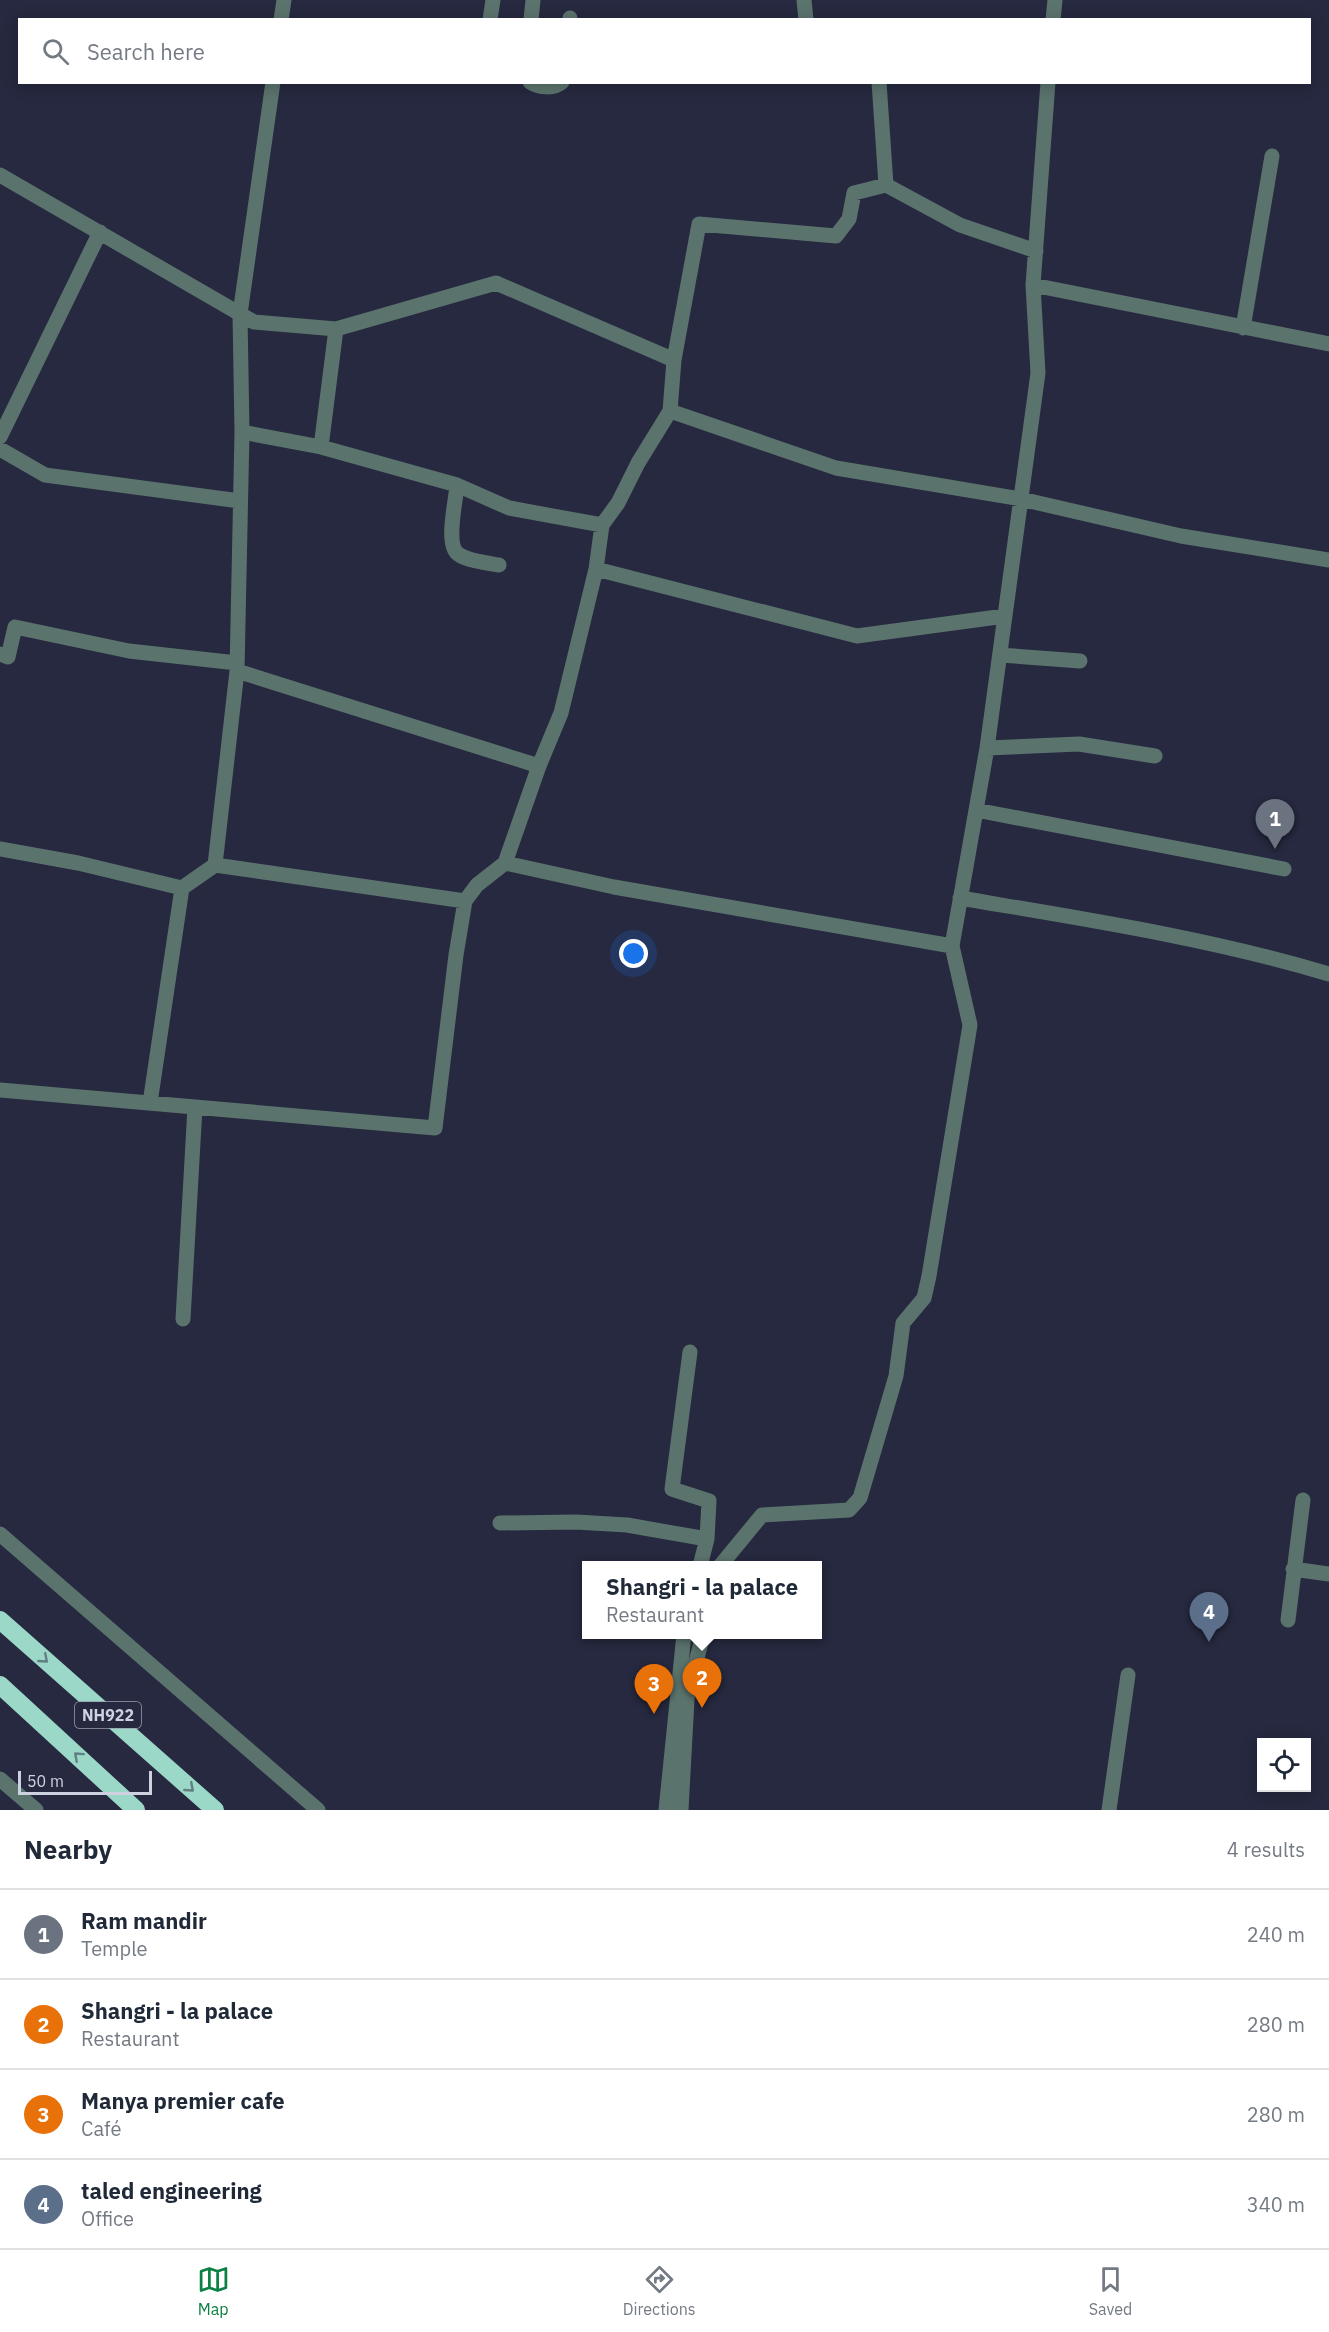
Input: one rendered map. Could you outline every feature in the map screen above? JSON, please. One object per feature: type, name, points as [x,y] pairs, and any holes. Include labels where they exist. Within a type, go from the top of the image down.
[{"type":"highway","name":"NH922","points":[[0,1620],[215,1810]]},
{"type":"highway","name":"NH922","points":[[0,1685],[136,1810]]},
{"type":"street","points":[[281,18],[284,0]]},
{"type":"street","points":[[490,18],[493,0]]},
{"type":"street","points":[[531,18],[533,0]]},
{"type":"street","points":[[804,0],[806,18]]},
{"type":"street","points":[[1053,18],[1054,0]]},
{"type":"street","points":[[215,865],[237,667],[242,432],[240,314],[273,84]]},
{"type":"street","points":[[534,84],[539,86],[560,84]]},
{"type":"street","points":[[879,84],[885,185]]},
{"type":"street","points":[[724,1561],[762,1515],[849,1510],[860,1498],[896,1377],[903,1323],[924,1298],[929,1276],[970,1025],[952,946],[987,748],[1038,373],[1033,285],[1048,84]]},
{"type":"street","points":[[1243,328],[1272,156]]},
{"type":"street","points":[[0,175],[254,322],[336,329],[496,283],[674,360]]},
{"type":"street","points":[[0,1090],[435,1128],[456,955],[465,901],[477,885],[505,863],[539,766],[561,713],[596,569],[602,525],[618,504],[638,463],[670,411],[674,360],[699,224],[836,236],[849,219],[854,193],[885,185],[960,225],[1036,250]]},
{"type":"street","points":[[0,437],[100,232]]},
{"type":"street","points":[[1033,285],[1329,344]]},
{"type":"street","points":[[321,447],[336,329]]},
{"type":"street","points":[[670,411],[836,468],[1021,499],[1181,536],[1329,560]]},
{"type":"street","points":[[242,432],[321,447],[458,485],[509,508],[602,525]]},
{"type":"street","points":[[0,449],[45,475],[240,501]]},
{"type":"street","points":[[458,485],[451,538],[454,550],[460,555],[498,565]]},
{"type":"street","points":[[596,569],[857,636],[1005,616]]},
{"type":"street","points":[[0,654],[8,657],[15,627],[129,651],[237,667],[539,766]]},
{"type":"street","points":[[1000,656],[1080,661]]},
{"type":"street","points":[[987,748],[1079,744],[1155,756]]},
{"type":"street","points":[[976,810],[1284,869]]},
{"type":"street","points":[[0,849],[78,863],[182,888]]},
{"type":"street","points":[[505,863],[614,887],[952,946]]},
{"type":"street","points":[[150,1103],[182,888],[215,865],[465,901]]},
{"type":"street","points":[[960,898],[1110,923],[1292,963],[1329,974]]},
{"type":"street","points":[[183,1319],[195,1107]]},
{"type":"street","points":[[690,1352],[672,1489],[709,1501],[707,1539],[701,1561]]},
{"type":"street","points":[[1288,1620],[1303,1500]]},
{"type":"street","points":[[500,1523],[576,1522],[627,1525],[707,1539]]},
{"type":"street","points":[[0,1534],[318,1810]]},
{"type":"street","points":[[1293,1569],[1329,1574]]},
{"type":"street","points":[[666,1810],[684,1639]]},
{"type":"street","points":[[681,1810],[687,1699],[702,1639]]},
{"type":"street","points":[[1109,1810],[1128,1675]]},
{"type":"street","points":[[0,1779],[36,1810]]},
{"type":"place","name":"Ram mandir","points":[[1275,849]]},
{"type":"place","name":"taled engineering","points":[[1209,1642]]},
{"type":"place","name":"Shangri - la palace","points":[[702,1708]]},
{"type":"place","name":"Manya premier cafe","points":[[654,1714]]}]
